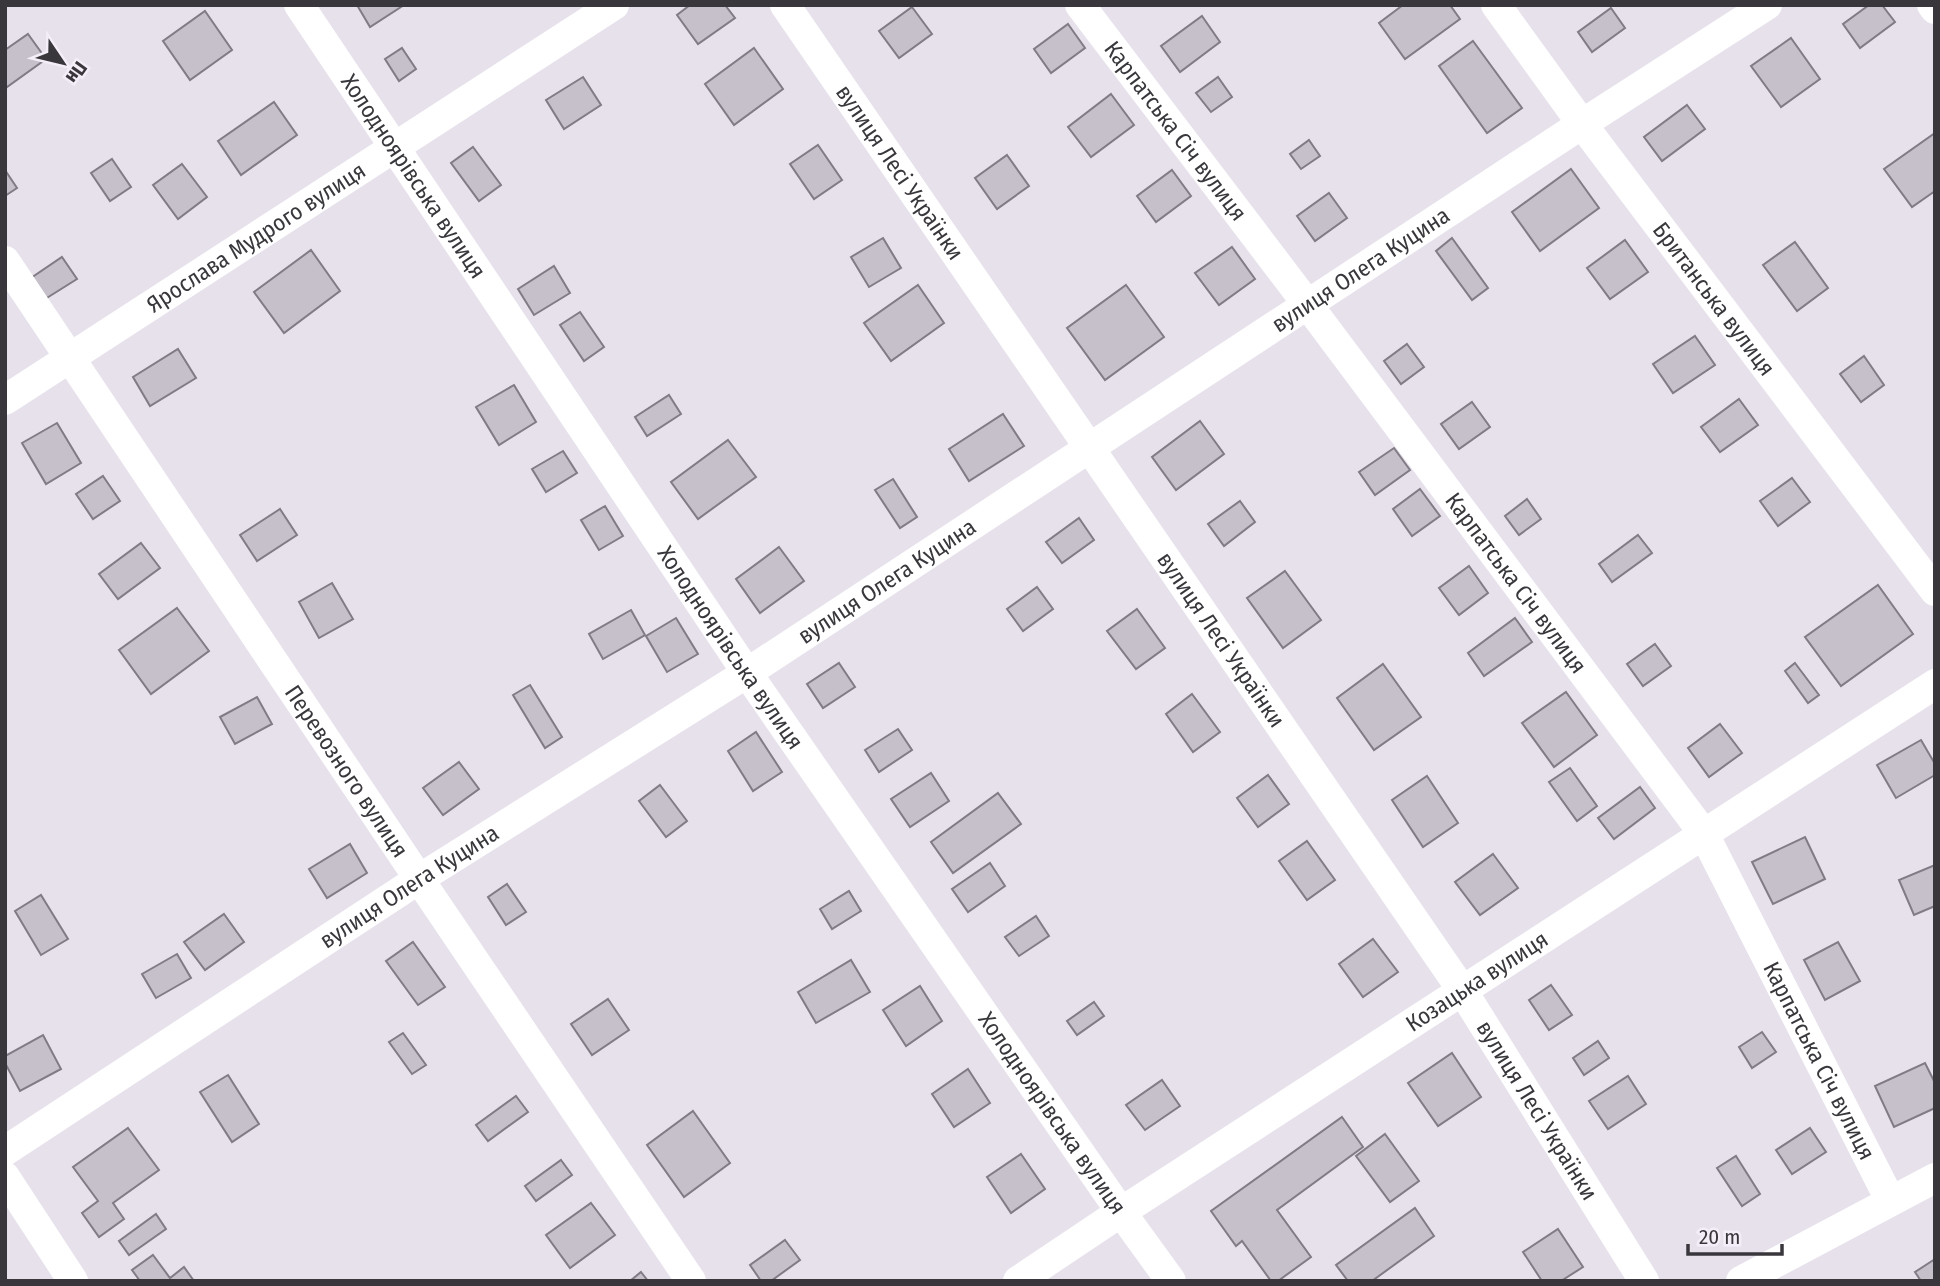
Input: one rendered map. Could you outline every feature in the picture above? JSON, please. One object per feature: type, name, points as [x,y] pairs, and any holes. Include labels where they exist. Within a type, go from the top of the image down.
[{"type":"street","name":"Холодноярівська вулиця","points":[[299,5],[747,673],[1171,1281]]},
{"type":"street","name":"Ярослава Мудрого вулиця","points":[[5,400],[614,5]]},
{"type":"street","name":"вулиця Лесі Українки","points":[[785,5],[1462,990],[1644,1281]]},
{"type":"street","name":"Карпатська Січ вулиця","points":[[1080,5],[1704,834],[1890,1200]]},
{"type":"street","name":"Британська вулиця","points":[[1496,5],[1582,124],[1935,592]]},
{"type":"street","name":"вулиця Олега Куцина","points":[[5,1151],[419,879],[747,673],[1767,5]]},
{"type":"street","name":"Перевозного вулиця","points":[[5,261],[691,1281]]},
{"type":"street","name":"Козацька вулиця","points":[[1018,1281],[1935,684]]},
{"type":"street","points":[[5,1177],[73,1281]]},
{"type":"street","points":[[1741,1281],[1935,1178]]},
{"type":"building","points":[[357,5],[404,5],[370,27]]},
{"type":"building","points":[[690,5],[725,5],[735,18],[698,44],[677,15]]},
{"type":"building","points":[[1403,5],[1450,5],[1460,19],[1405,59],[1379,23]]},
{"type":"building","points":[[1869,5],[1882,5],[1895,22],[1860,48],[1843,24]]},
{"type":"building","points":[[912,7],[932,34],[899,58],[879,31]]},
{"type":"building","points":[[1611,8],[1625,28],[1592,52],[1578,32]]},
{"type":"building","points":[[205,11],[232,50],[190,80],[163,41]]},
{"type":"building","points":[[1202,16],[1220,42],[1180,72],[1161,46]]},
{"type":"building","points":[[1068,24],[1085,48],[1051,73],[1034,49]]},
{"type":"building","points":[[28,34],[46,59],[7,87],[5,50]]},
{"type":"building","points":[[1791,38],[1820,79],[1781,107],[1751,66]]},
{"type":"building","points":[[1473,41],[1522,108],[1487,133],[1439,66]]},
{"type":"building","points":[[402,48],[416,69],[399,81],[385,59]]},
{"type":"building","points":[[754,48],[783,89],[734,125],[705,84]]},
{"type":"building","points":[[583,77],[601,105],[564,129],[546,100]]},
{"type":"building","points":[[1218,77],[1232,97],[1211,112],[1196,93]]},
{"type":"building","points":[[1111,94],[1134,125],[1091,157],[1068,127]]},
{"type":"building","points":[[274,102],[297,135],[241,175],[218,141]]},
{"type":"building","points":[[1687,105],[1705,129],[1662,161],[1644,137]]},
{"type":"building","points":[[1935,133],[1935,191],[1912,207],[1884,169]]},
{"type":"building","points":[[1309,140],[1320,156],[1301,169],[1290,154]]},
{"type":"building","points":[[818,145],[842,180],[814,199],[790,164]]},
{"type":"building","points":[[473,147],[501,185],[479,201],[451,163]]},
{"type":"building","points":[[1007,155],[1029,186],[997,209],[975,178]]},
{"type":"building","points":[[112,159],[131,187],[110,201],[91,173]]},
{"type":"building","points":[[182,164],[207,197],[178,219],[153,185]]},
{"type":"building","points":[[1571,169],[1599,208],[1540,251],[1512,212]]},
{"type":"building","points":[[5,170],[17,188],[5,196]]},
{"type":"building","points":[[1172,170],[1191,196],[1156,222],[1137,196]]},
{"type":"building","points":[[1329,193],[1347,218],[1315,241],[1297,216]]},
{"type":"building","points":[[883,238],[901,268],[869,287],[851,257]]},
{"type":"building","points":[[1452,238],[1488,288],[1472,300],[1436,251]]},
{"type":"building","points":[[1625,240],[1648,272],[1610,299],[1587,268]]},
{"type":"building","points":[[1795,242],[1828,288],[1797,311],[1763,265]]},
{"type":"building","points":[[1232,247],[1255,279],[1219,305],[1195,273]]},
{"type":"building","points":[[311,250],[340,291],[284,333],[254,292]]},
{"type":"building","points":[[62,257],[77,279],[42,301],[28,280]]},
{"type":"building","points":[[554,266],[570,293],[534,315],[518,289]]},
{"type":"building","points":[[918,285],[944,323],[891,361],[864,323]]},
{"type":"building","points":[[1126,285],[1164,337],[1105,380],[1067,328]]},
{"type":"building","points":[[580,312],[604,347],[584,361],[560,325]]},
{"type":"building","points":[[1695,336],[1715,365],[1673,393],[1653,364]]},
{"type":"building","points":[[1407,344],[1424,367],[1401,384],[1384,361]]},
{"type":"building","points":[[178,349],[196,378],[150,406],[133,377]]},
{"type":"building","points":[[1864,356],[1884,385],[1861,402],[1840,374]]},
{"type":"building","points":[[514,385],[536,422],[499,445],[476,407]]},
{"type":"building","points":[[669,395],[681,414],[647,436],[635,417]]},
{"type":"building","points":[[1739,399],[1758,425],[1720,452],[1701,427]]},
{"type":"building","points":[[1472,402],[1490,427],[1459,449],[1441,424]]},
{"type":"building","points":[[1003,414],[1024,446],[969,481],[949,449]]},
{"type":"building","points":[[1200,421],[1224,454],[1176,490],[1152,457]]},
{"type":"building","points":[[57,423],[81,463],[46,484],[22,443]]},
{"type":"building","points":[[728,440],[756,477],[698,519],[671,482]]},
{"type":"building","points":[[1394,448],[1410,470],[1375,495],[1359,472]]},
{"type":"building","points":[[563,451],[577,473],[546,492],[532,469]]},
{"type":"building","points":[[103,476],[120,501],[93,519],[76,494]]},
{"type":"building","points":[[1792,478],[1810,502],[1778,526],[1760,501]]},
{"type":"building","points":[[893,479],[917,517],[900,528],[875,490]]},
{"type":"building","points":[[1420,489],[1440,516],[1412,536],[1393,509]]},
{"type":"building","points":[[1527,499],[1541,519],[1519,535],[1505,516]]},
{"type":"building","points":[[1240,501],[1255,522],[1224,546],[1208,524]]},
{"type":"building","points":[[605,506],[623,536],[599,550],[581,520]]},
{"type":"building","points":[[280,509],[297,535],[257,561],[240,535]]},
{"type":"building","points":[[1079,518],[1094,540],[1062,563],[1046,542]]},
{"type":"building","points":[[1638,535],[1652,553],[1612,582],[1599,564]]},
{"type":"building","points":[[141,543],[160,568],[118,599],[99,574]]},
{"type":"building","points":[[779,547],[804,581],[760,613],[736,579]]},
{"type":"building","points":[[1469,566],[1488,593],[1459,615],[1439,588]]},
{"type":"building","points":[[1285,571],[1321,620],[1283,648],[1247,598]]},
{"type":"building","points":[[332,583],[353,619],[319,638],[299,602]]},
{"type":"building","points":[[1878,585],[1913,634],[1841,686],[1805,637]]},
{"type":"building","points":[[1037,587],[1053,609],[1023,631],[1007,609]]},
{"type":"building","points":[[177,608],[209,651],[151,694],[119,650]]},
{"type":"building","points":[[1137,609],[1165,648],[1136,669],[1107,631]]},
{"type":"building","points":[[631,610],[645,635],[603,659],[589,634]]},
{"type":"building","points":[[676,618],[698,654],[667,672],[646,636]]},
{"type":"building","points":[[1515,618],[1532,642],[1484,676],[1468,653]]},
{"type":"building","points":[[1655,644],[1671,666],[1643,686],[1627,664]]},
{"type":"building","points":[[839,663],[855,687],[823,708],[807,684]]},
{"type":"building","points":[[1795,663],[1819,695],[1808,703],[1785,671]]},
{"type":"building","points":[[1383,664],[1421,717],[1374,750],[1337,698]]},
{"type":"building","points":[[530,685],[562,737],[545,748],[513,695]]},
{"type":"building","points":[[1566,692],[1597,735],[1554,767],[1522,723]]},
{"type":"building","points":[[1192,694],[1220,732],[1193,752],[1166,714]]},
{"type":"building","points":[[257,697],[272,724],[235,744],[220,717]]},
{"type":"building","points":[[1720,724],[1742,753],[1709,777],[1688,748]]},
{"type":"building","points":[[898,729],[912,750],[879,772],[865,750]]},
{"type":"building","points":[[756,732],[782,772],[753,791],[728,751]]},
{"type":"building","points":[[1921,740],[1935,764],[1935,775],[1896,798],[1877,765]]},
{"type":"building","points":[[459,762],[479,789],[443,815],[423,788]]},
{"type":"building","points":[[1570,768],[1597,806],[1577,821],[1549,782]]},
{"type":"building","points":[[931,773],[949,801],[910,827],[891,799]]},
{"type":"building","points":[[1268,775],[1289,804],[1258,827],[1237,798]]},
{"type":"building","points":[[1427,776],[1458,823],[1423,847],[1392,800]]},
{"type":"building","points":[[660,785],[687,821],[666,837],[639,801]]},
{"type":"building","points":[[1640,787],[1655,808],[1614,839],[1598,818]]},
{"type":"building","points":[[998,793],[1021,824],[953,873],[931,842]]},
{"type":"building","points":[[1805,837],[1825,879],[1773,904],[1752,862]]},
{"type":"building","points":[[1307,841],[1335,880],[1307,900],[1279,861]]},
{"type":"building","points":[[350,844],[367,873],[327,898],[309,869]]},
{"type":"building","points":[[1493,854],[1518,888],[1480,915],[1455,882]]},
{"type":"building","points":[[990,863],[1005,886],[968,912],[952,889]]},
{"type":"building","points":[[1935,865],[1935,906],[1914,915],[1899,880]]},
{"type":"building","points":[[507,884],[526,912],[506,925],[488,897]]},
{"type":"building","points":[[849,891],[861,911],[832,929],[820,909]]},
{"type":"building","points":[[41,895],[68,939],[41,955],[15,911]]},
{"type":"building","points":[[224,914],[244,942],[205,970],[184,942]]},
{"type":"building","points":[[1036,916],[1049,936],[1019,956],[1005,937]]},
{"type":"building","points":[[1373,939],[1398,972],[1363,997],[1339,964]]},
{"type":"building","points":[[413,942],[445,987],[418,1005],[386,961]]},
{"type":"building","points":[[1838,942],[1860,981],[1825,1000],[1804,960]]},
{"type":"building","points":[[177,954],[191,978],[156,998],[142,974]]},
{"type":"building","points":[[851,960],[870,992],[816,1023],[798,992]]},
{"type":"building","points":[[1551,985],[1572,1015],[1549,1030],[1529,1000]]},
{"type":"building","points":[[920,986],[942,1021],[906,1046],[883,1010]]},
{"type":"building","points":[[608,999],[629,1030],[592,1055],[571,1024]]},
{"type":"building","points":[[1094,1002],[1104,1016],[1077,1035],[1067,1021]]},
{"type":"building","points":[[1762,1032],[1776,1052],[1752,1068],[1739,1047]]},
{"type":"building","points":[[403,1033],[426,1065],[412,1074],[389,1042]]},
{"type":"building","points":[[43,1035],[61,1069],[20,1091],[5,1063],[5,1056]]},
{"type":"building","points":[[1598,1041],[1609,1058],[1584,1075],[1573,1058]]},
{"type":"building","points":[[1452,1053],[1481,1097],[1438,1126],[1408,1083]]},
{"type":"building","points":[[1925,1063],[1935,1083],[1935,1108],[1894,1127],[1875,1086]]},
{"type":"building","points":[[968,1069],[990,1103],[954,1127],[932,1094]]},
{"type":"building","points":[[228,1075],[259,1124],[232,1142],[200,1092]]},
{"type":"building","points":[[1628,1076],[1646,1104],[1608,1129],[1589,1101]]},
{"type":"building","points":[[1162,1080],[1180,1106],[1145,1130],[1126,1105]]},
{"type":"building","points":[[516,1096],[528,1112],[488,1141],[476,1125]]},
{"type":"building","points":[[693,1111],[730,1163],[684,1197],[647,1145]]},
{"type":"building","points":[[1342,1117],[1363,1147],[1277,1210],[1311,1257],[1278,1281],[1271,1281],[1242,1241],[1236,1246],[1211,1211]]},
{"type":"building","points":[[128,1128],[159,1170],[113,1203],[124,1219],[99,1237],[82,1213],[98,1201],[73,1167]]},
{"type":"building","points":[[1810,1128],[1826,1152],[1792,1174],[1776,1150]]},
{"type":"building","points":[[1385,1134],[1419,1181],[1390,1202],[1356,1156]]},
{"type":"building","points":[[1021,1154],[1045,1189],[1011,1213],[987,1177]]},
{"type":"building","points":[[1736,1156],[1760,1194],[1742,1206],[1717,1168]]},
{"type":"building","points":[[561,1160],[572,1175],[536,1201],[525,1186]]},
{"type":"building","points":[[591,1203],[615,1235],[570,1268],[546,1235]]},
{"type":"building","points":[[1415,1208],[1434,1236],[1372,1281],[1348,1281],[1336,1265]]},
{"type":"building","points":[[156,1214],[166,1229],[129,1255],[119,1241]]},
{"type":"building","points":[[1558,1229],[1583,1267],[1561,1281],[1542,1281],[1523,1252]]},
{"type":"building","points":[[785,1240],[800,1260],[771,1281],[761,1281],[750,1265]]},
{"type":"building","points":[[153,1255],[170,1278],[184,1267],[194,1281],[140,1281],[132,1270]]},
{"type":"building","points":[[1935,1259],[1935,1281],[1921,1281],[1915,1272]]},
{"type":"building","points":[[641,1272],[648,1281],[630,1281]]}]
